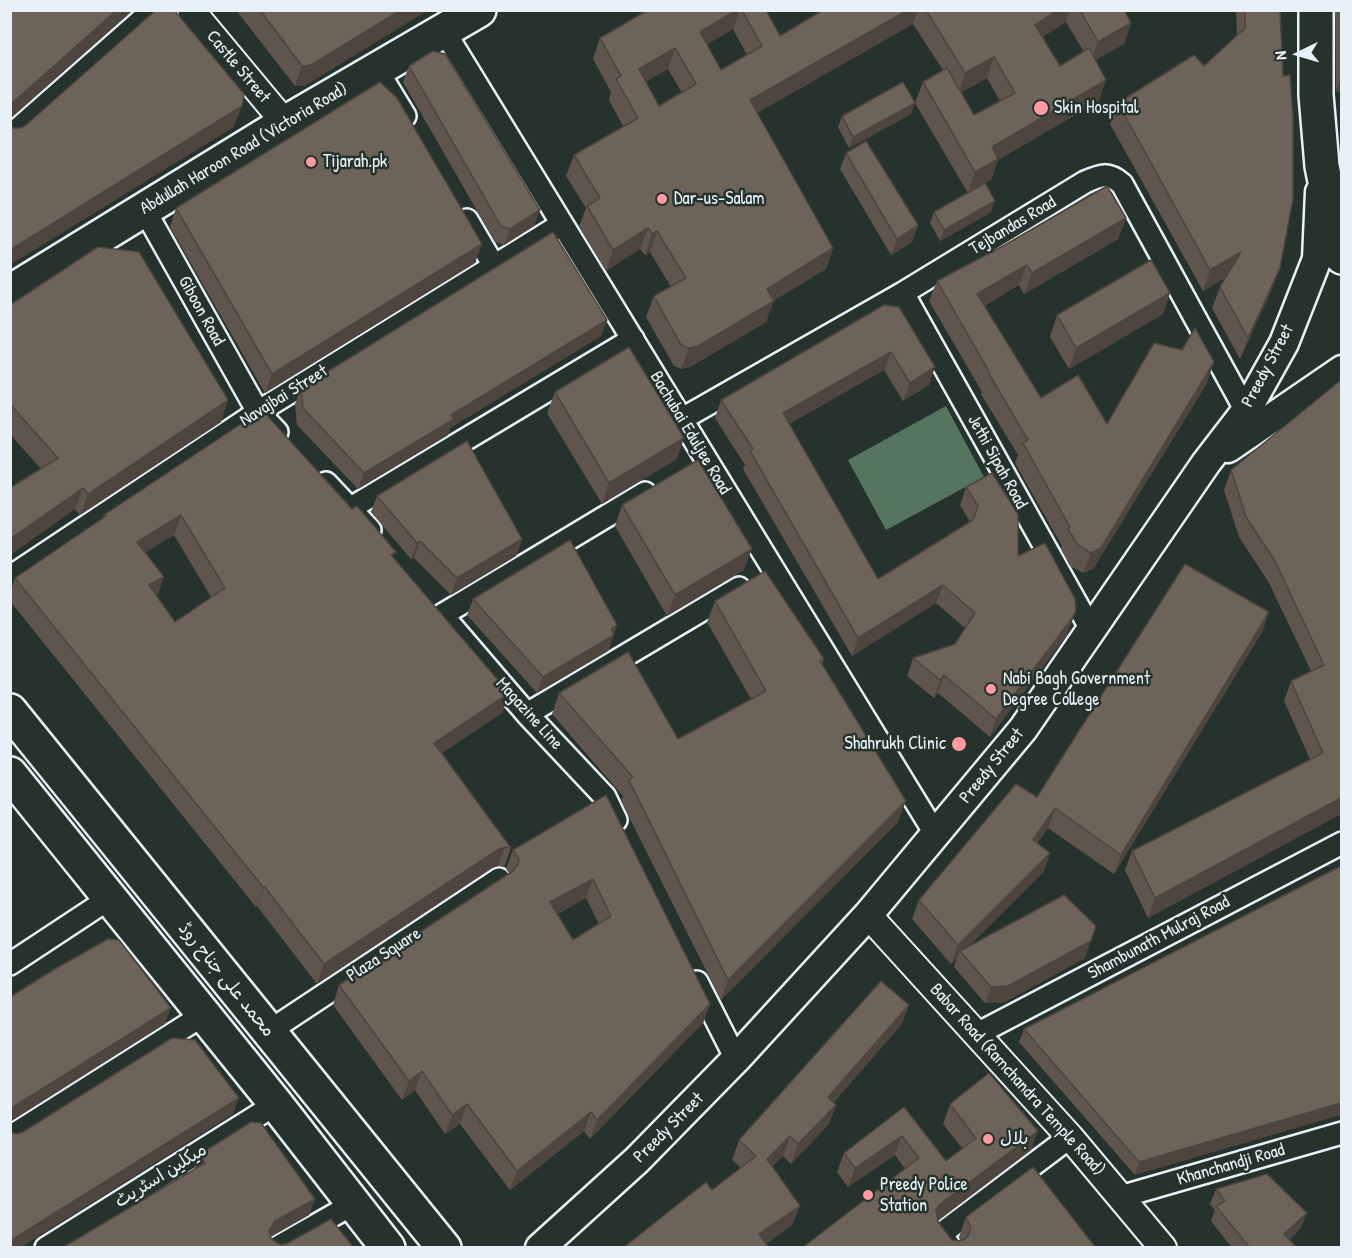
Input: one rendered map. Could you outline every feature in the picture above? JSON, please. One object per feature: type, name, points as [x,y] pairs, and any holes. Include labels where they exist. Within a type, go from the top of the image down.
[{"type":"main road","name":"Abdullah Haroon Road (Victoria Road)","points":[[10,291],[285,123],[479,10]]},
{"type":"main road","points":[[1316,10],[1316,95],[1322,166],[1341,257]]},
{"type":"main road","name":"Preedy Street","points":[[540,1248],[637,1160],[736,1059],[868,915],[1023,729],[1206,463],[1246,411],[1284,343],[1317,259],[1322,166]]},
{"type":"main road","points":[[1206,463],[1341,370]]},
{"type":"main road","name":"محمد علی جناح روڈ","points":[[10,711],[444,1248]]},
{"type":"main road","points":[[10,774],[276,1104],[388,1248]]},
{"type":"street","points":[[10,136],[153,10]]},
{"type":"street","name":"Castle Street","points":[[191,10],[285,123]]},
{"type":"street","name":"Bachubai Eduljee Road","points":[[444,31],[936,835]]},
{"type":"street","points":[[377,70],[412,129]]},
{"type":"street","name":"Tejbandas Road","points":[[682,419],[903,293],[1085,182],[1102,175],[1114,177],[1122,184],[1246,411]]},
{"type":"street","points":[[459,207],[494,266]]},
{"type":"street","name":"Giboon Road","points":[[144,209],[258,412]]},
{"type":"street","name":"Navajbai Street","points":[[10,577],[258,412],[562,224]]},
{"type":"street","name":"Jethi Sipah Road","points":[[903,293],[1092,631]]},
{"type":"street","points":[[351,508],[633,339]]},
{"type":"street","points":[[258,412],[289,444]]},
{"type":"street","points":[[685,469],[705,457]]},
{"type":"street","points":[[312,468],[381,543]]},
{"type":"street","points":[[442,615],[664,481]]},
{"type":"street","points":[[527,714],[773,567]]},
{"type":"street","name":"Magazine Line","points":[[427,597],[527,714],[605,797],[626,839]]},
{"type":"street","name":"Shambunath Mulraj Road","points":[[977,1034],[1341,843]]},
{"type":"street","name":"Plaza Square","points":[[268,1032],[499,879]]},
{"type":"street","points":[[10,964],[110,898]]},
{"type":"street","name":"Babar Road (Ramchandra Temple Road)","points":[[868,915],[1070,1137],[1163,1248]]},
{"type":"street","points":[[689,965],[736,1059]]},
{"type":"street","points":[[10,1137],[203,1016]]},
{"type":"street","name":"میکلین اسٹریٹ","points":[[46,1248],[276,1104]]},
{"type":"street","name":"Khanchandji Road","points":[[1120,1197],[1341,1133]]},
{"type":"street","points":[[951,1248],[941,1234],[1070,1137]]},
{"type":"street","points":[[276,1248],[353,1204]]},
{"type":"green space","points":[[946,406],[984,477],[886,530],[848,460]]},
{"type":"building","points":[[10,10],[117,10],[10,105]]},
{"type":"building","points":[[156,10],[174,10],[244,94],[242,106],[10,250],[10,125],[14,128],[21,128],[26,125]]},
{"type":"building","points":[[260,10],[401,10],[311,65],[302,66]]},
{"type":"building","points":[[648,10],[737,10],[700,32],[721,70],[762,46],[742,10],[766,10],[780,36],[823,10],[908,10],[750,100],[833,248],[767,289],[774,301],[698,346],[689,348],[681,345],[654,296],[686,278],[657,231],[652,234],[648,228],[613,250],[587,206],[600,198],[574,155],[638,118],[616,79],[621,76],[600,38]],"holes":[[[675,48],[696,84],[659,106],[639,69]]]},
{"type":"building","points":[[926,10],[1058,10],[1035,25],[1060,66],[1089,48],[1106,80],[992,147],[998,159],[975,172],[923,82],[947,68],[974,115],[1015,93],[994,57],[965,73]]},
{"type":"building","points":[[1080,10],[1124,10],[1131,23],[1098,42]]},
{"type":"building","points":[[1245,10],[1280,10],[1283,76],[1290,75],[1293,118],[1293,199],[1280,268],[1248,338],[1220,287],[1241,252],[1210,270],[1118,103],[1194,55],[1204,66],[1245,28]]},
{"type":"building","points":[[433,51],[445,54],[540,210],[510,229],[501,226],[409,66]]},
{"type":"building","points":[[380,82],[397,98],[482,244],[272,374],[176,208]]},
{"type":"building","points":[[903,82],[915,103],[853,137],[842,116]]},
{"type":"building","points":[[866,141],[918,225],[897,239],[846,153]]},
{"type":"building","points":[[985,183],[995,201],[944,230],[934,212]]},
{"type":"building","points":[[1107,186],[1126,218],[1032,273],[1027,265],[977,294],[1041,398],[1078,375],[1107,424],[1154,343],[1182,350],[1195,328],[1214,362],[1101,548],[1091,553],[1078,545],[1068,529],[1070,527],[1023,443],[1028,440],[937,281]]},
{"type":"building","points":[[553,232],[607,320],[451,415],[454,419],[364,473],[303,408],[301,388]]},
{"type":"building","points":[[98,247],[139,252],[228,400],[88,494],[83,488],[10,539],[10,488],[58,458],[10,404],[10,305]]},
{"type":"building","points":[[1151,260],[1170,293],[1076,348],[1057,315]]},
{"type":"building","points":[[884,305],[899,307],[935,367],[910,383],[891,352],[783,413],[878,579],[973,520],[978,506],[966,487],[992,473],[1018,514],[1018,556],[1045,543],[1075,599],[1076,611],[996,719],[944,675],[940,680],[913,658],[955,644],[975,613],[943,585],[858,638],[750,451],[753,449],[721,400]]},
{"type":"building","points":[[629,347],[684,438],[609,483],[555,392]]},
{"type":"building","points":[[1341,380],[1341,798],[1155,898],[1132,851],[1323,753],[1291,681],[1324,665],[1275,561],[1246,517],[1231,470]]},
{"type":"building","points":[[262,410],[352,509],[357,506],[396,552],[391,555],[509,693],[434,743],[511,848],[499,849],[324,964],[264,886],[15,578],[106,516],[104,515]],"holes":[[[181,515],[225,588],[175,622],[149,585],[164,577],[137,542]]]},
{"type":"building","points":[[467,441],[522,539],[457,578],[420,541],[417,543],[377,496]]},
{"type":"building","points":[[698,460],[752,549],[675,595],[622,505]]},
{"type":"building","points":[[570,540],[617,625],[611,629],[614,635],[543,677],[473,599]]},
{"type":"building","points":[[1185,564],[1269,612],[1121,855],[1055,808],[1033,840],[1050,853],[958,945],[919,900],[1016,784],[1037,797]]},
{"type":"building","points":[[765,571],[824,659],[820,661],[906,801],[728,980],[629,780],[633,777],[559,693],[628,652],[678,739],[766,691],[715,601]]},
{"type":"building","points":[[606,795],[710,1004],[597,1120],[591,1112],[517,1171],[467,1104],[452,1115],[422,1071],[409,1081],[339,985],[513,871],[519,860],[513,850]],"holes":[[[593,879],[611,916],[573,940],[550,902]]]},
{"type":"building","points":[[1341,866],[1341,1103],[1139,1162],[1024,1029]]},
{"type":"building","points":[[1064,895],[1096,926],[1091,941],[1008,986],[991,987],[960,951]]},
{"type":"building","points":[[108,939],[119,940],[171,1008],[10,1109],[10,997]]},
{"type":"building","points":[[881,981],[909,1005],[828,1097],[836,1105],[798,1144],[790,1136],[767,1159],[800,1206],[759,1234],[769,1248],[623,1248],[706,1182],[712,1190],[756,1156],[739,1140]]},
{"type":"building","points":[[172,1038],[195,1040],[239,1098],[10,1241],[10,1131],[16,1134],[23,1132]]},
{"type":"building","points":[[989,1073],[1038,1131],[940,1204],[936,1210],[938,1222],[952,1240],[965,1239],[971,1228],[966,1217],[1033,1167],[1096,1248],[802,1248],[919,1158],[902,1136],[855,1168],[844,1153],[904,1107],[946,1161],[976,1138],[950,1104]]},
{"type":"building","points":[[251,1122],[261,1123],[315,1199],[275,1221],[269,1231],[271,1239],[281,1245],[288,1243],[331,1219],[354,1248],[62,1248],[205,1163],[199,1155]]},
{"type":"building","points":[[1267,1174],[1307,1213],[1284,1234],[1297,1248],[1250,1248],[1216,1206],[1225,1201],[1216,1189]]},
{"type":"place","name":"Skin Hospital","points":[[1041,108]]},
{"type":"place","name":"Tijarah.pk","points":[[311,162]]},
{"type":"place","name":"Dar-us-Salam","points":[[662,199]]},
{"type":"place","name":"Nabi Bagh Government Degree College","points":[[991,689]]},
{"type":"place","name":"Shahrukh Clinic","points":[[959,744]]},
{"type":"place","name":"بلال","points":[[988,1139]]},
{"type":"place","name":"Preedy Police Station","points":[[868,1195]]}]
